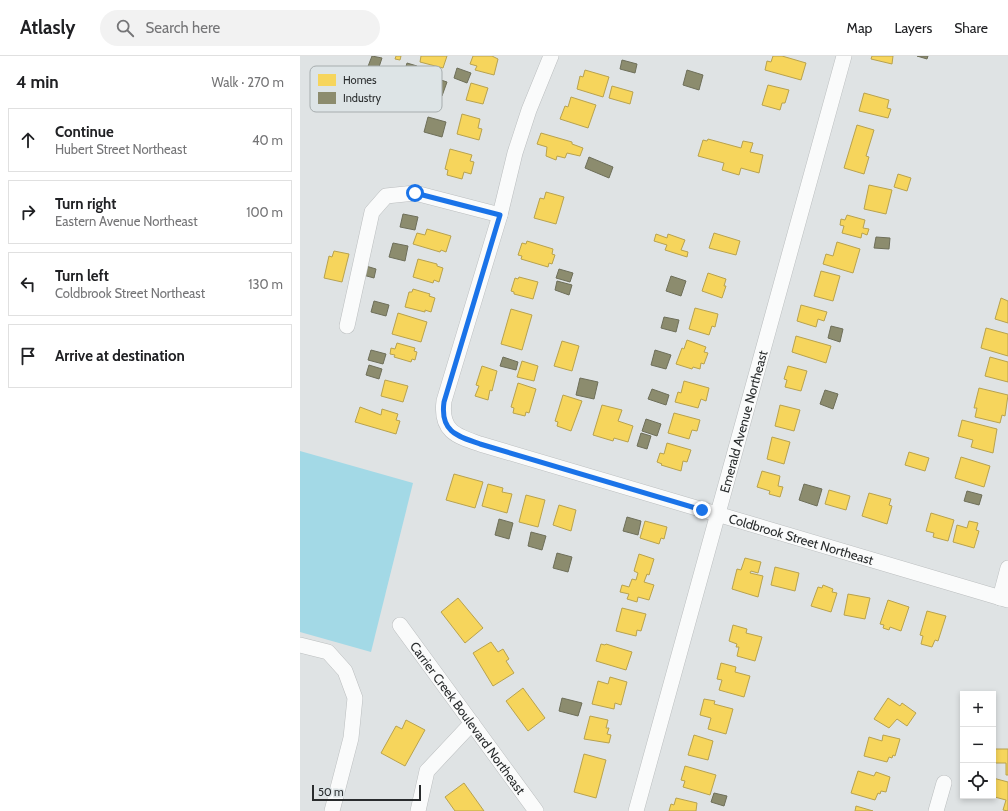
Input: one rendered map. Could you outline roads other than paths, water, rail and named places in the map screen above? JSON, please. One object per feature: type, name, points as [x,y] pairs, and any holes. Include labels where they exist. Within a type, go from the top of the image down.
[{"type":"street","points":[[347,326],[372,212],[386,196],[415,193],[500,215],[515,153],[529,110],[551,56]]},
{"type":"street","name":"Emerald Avenue Northeast","points":[[636,811],[719,515],[844,56]]},
{"type":"street","name":"Coldbrook Street Northeast","points":[[500,215],[444,402],[443,417],[445,424],[462,438],[1004,599]]},
{"type":"street","points":[[1004,599],[1008,568]]},
{"type":"street","name":"Carrier Creek Boulevard Northeast","points":[[400,625],[536,811]]},
{"type":"street","points":[[300,645],[328,652],[345,670],[356,698],[351,738],[332,811]]},
{"type":"street","points":[[418,811],[427,771],[472,723]]},
{"type":"street","points":[[936,811],[944,783]]}]
